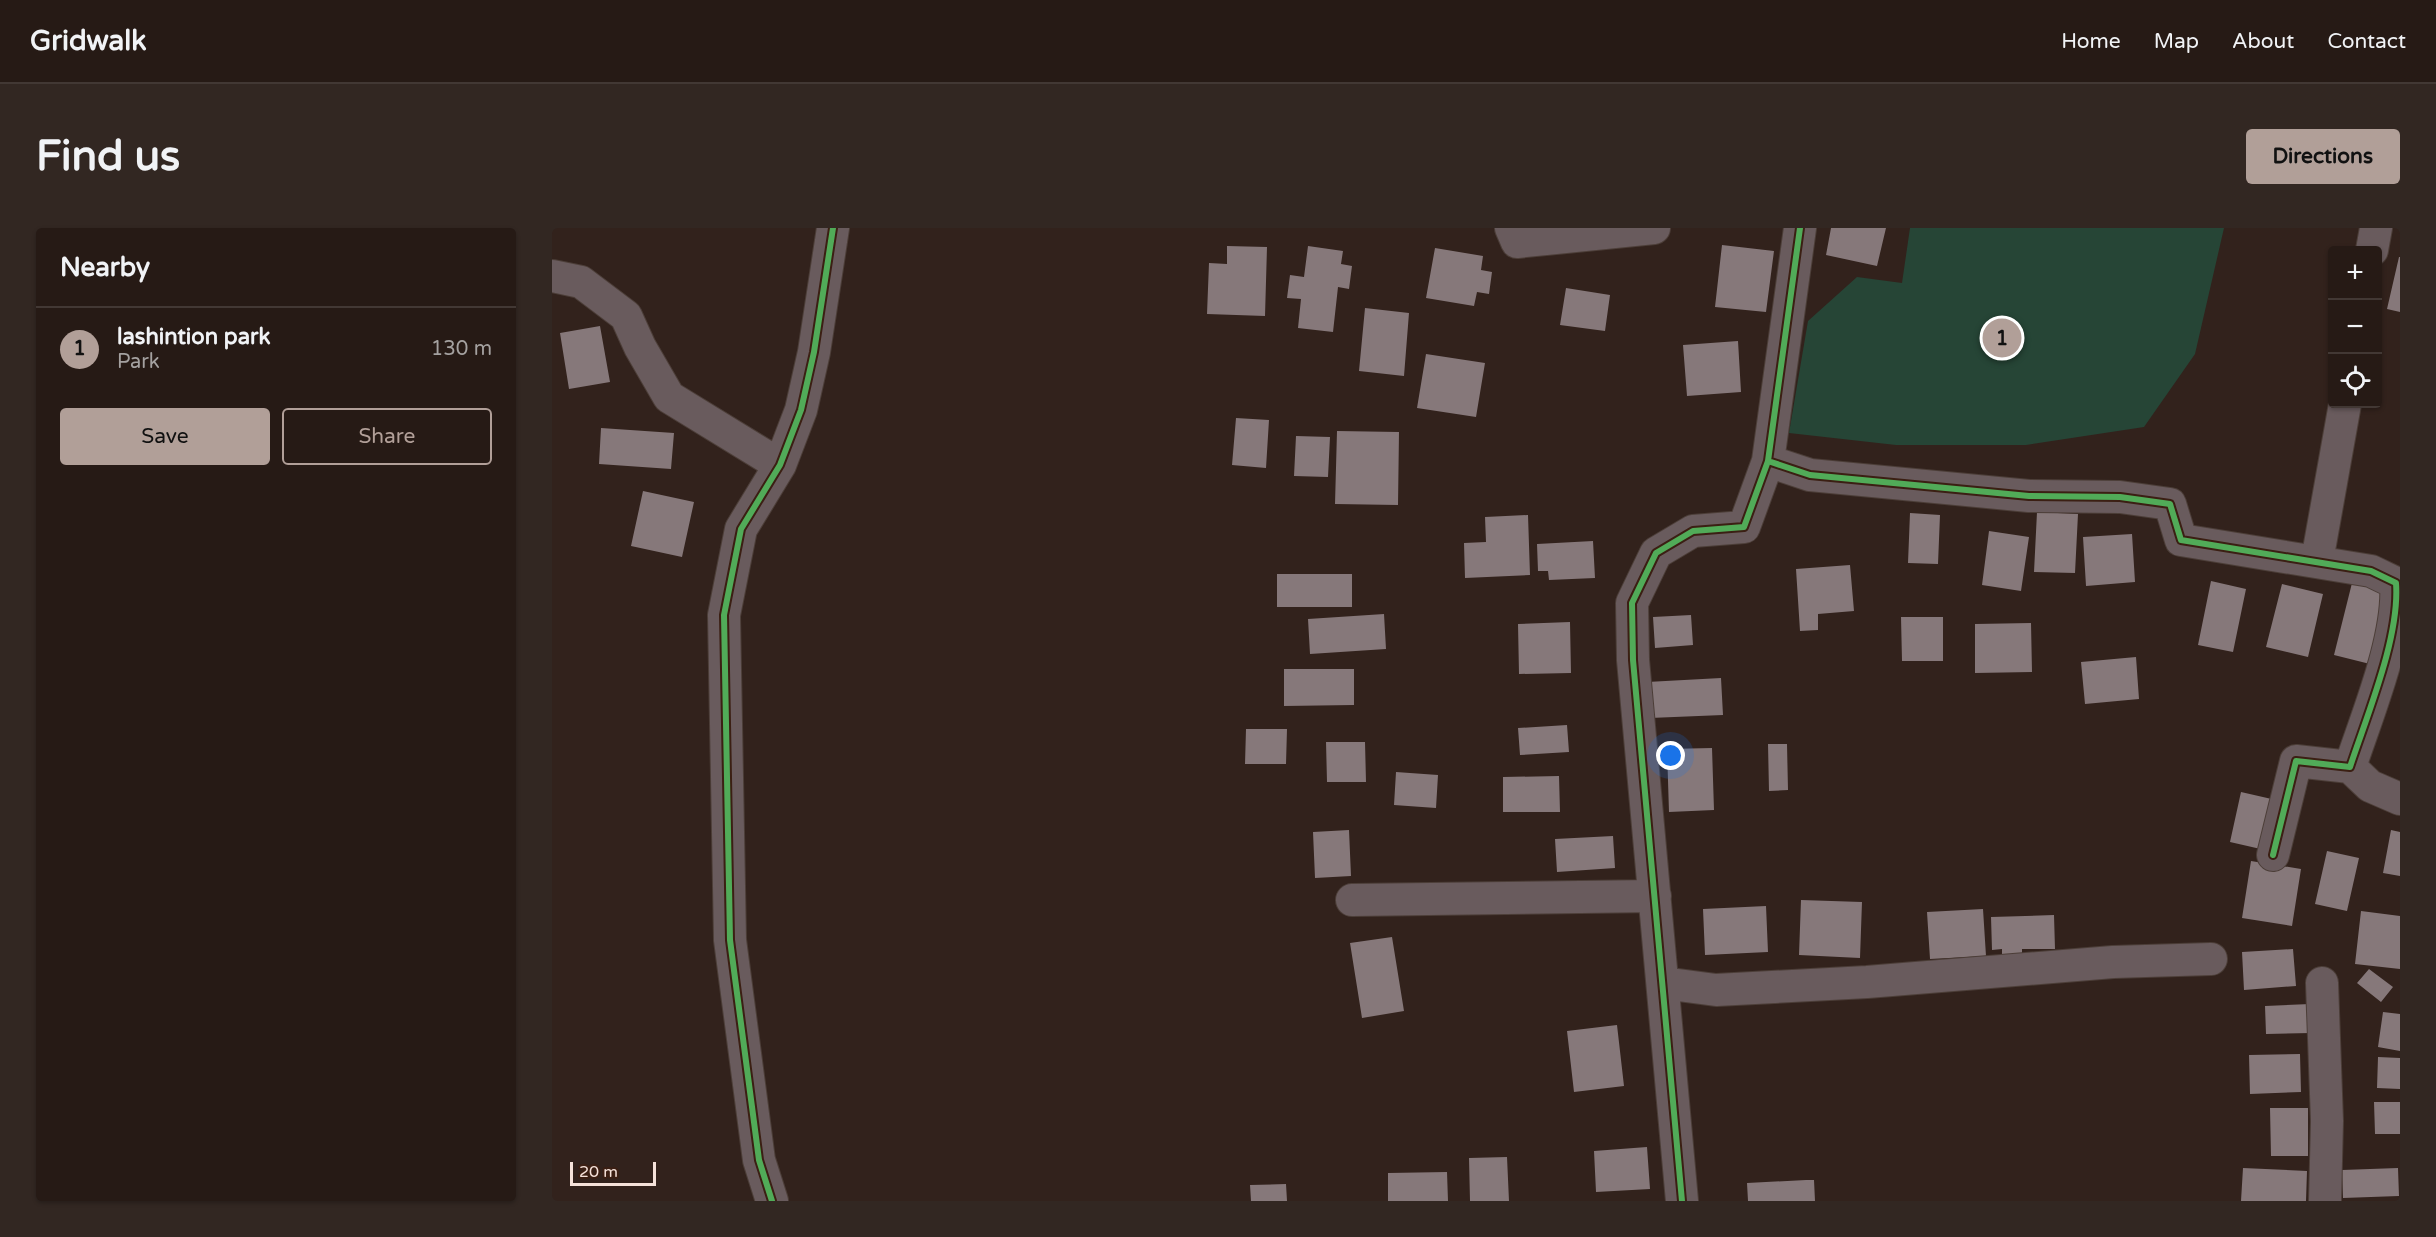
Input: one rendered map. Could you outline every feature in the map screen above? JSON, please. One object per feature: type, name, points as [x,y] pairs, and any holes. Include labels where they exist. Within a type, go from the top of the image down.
[{"type":"street","points":[[772,1201],[759,1160],[730,940],[724,615],[741,529],[780,465],[801,410],[814,352],[833,228]]},
{"type":"street","points":[[1511,228],[1517,242],[1654,228]]},
{"type":"street","points":[[1682,1201],[1633,660],[1632,603],[1656,553],[1693,531],[1744,527],[1768,461],[1800,228]]},
{"type":"street","points":[[2373,246],[2376,228]]},
{"type":"street","points":[[552,276],[581,282],[626,316],[640,347],[669,397],[780,465]]},
{"type":"street","points":[[2317,561],[2344,408]]},
{"type":"street","points":[[1768,461],[1810,474],[2029,496],[2120,497],[2170,504],[2181,540],[2371,571],[2396,583],[2397,601],[2382,671],[2350,767]]},
{"type":"street","points":[[2273,855],[2296,761],[2350,767],[2370,786],[2400,799]]},
{"type":"street","points":[[1352,900],[1655,896]]},
{"type":"street","points":[[1663,983],[1716,990],[1867,982],[2113,962],[2211,959]]},
{"type":"street","points":[[2322,983],[2327,1121],[2325,1201]]},
{"type":"green space","points":[[1910,228],[2224,228],[2195,354],[2144,427],[2026,445],[1896,445],[1789,433],[1808,321],[1857,277],[1902,283]]},
{"type":"building","points":[[1831,228],[1886,228],[1877,266],[1826,255]]},
{"type":"building","points":[[1722,245],[1774,251],[1766,312],[1715,307]]},
{"type":"building","points":[[1227,246],[1267,247],[1265,316],[1207,314],[1209,263],[1227,264]]},
{"type":"building","points":[[1308,246],[1343,251],[1341,264],[1352,266],[1349,289],[1338,287],[1333,332],[1298,328],[1301,299],[1287,298],[1290,275],[1304,277]]},
{"type":"building","points":[[1435,248],[1483,256],[1481,270],[1492,272],[1489,294],[1477,292],[1474,306],[1426,298]]},
{"type":"building","points":[[2400,257],[2400,312],[2387,309]]},
{"type":"building","points":[[1566,288],[1610,295],[1605,331],[1560,325]]},
{"type":"building","points":[[1365,308],[1409,313],[1404,376],[1359,371]]},
{"type":"building","points":[[600,326],[610,382],[569,389],[560,333]]},
{"type":"building","points":[[1738,341],[1741,392],[1687,396],[1683,345]]},
{"type":"building","points":[[1426,354],[1485,363],[1476,417],[1417,408]]},
{"type":"building","points":[[1236,418],[1269,420],[1266,468],[1232,465]]},
{"type":"building","points":[[601,428],[674,433],[671,469],[599,464]]},
{"type":"building","points":[[1337,431],[1399,432],[1398,505],[1335,504]]},
{"type":"building","points":[[1296,436],[1330,437],[1328,477],[1294,476]]},
{"type":"building","points":[[643,491],[694,502],[682,557],[631,546]]},
{"type":"building","points":[[2037,512],[2078,514],[2075,573],[2034,572]]},
{"type":"building","points":[[1910,513],[1940,515],[1938,564],[1908,563]]},
{"type":"building","points":[[1528,515],[1530,575],[1465,578],[1464,543],[1486,542],[1485,517]]},
{"type":"building","points":[[1989,531],[2029,537],[2021,591],[1982,585]]},
{"type":"building","points":[[2132,534],[2135,582],[2086,586],[2083,537]]},
{"type":"building","points":[[1593,541],[1595,578],[1549,580],[1548,571],[1538,571],[1537,544]]},
{"type":"building","points":[[1850,565],[1854,611],[1818,614],[1818,630],[1800,631],[1796,569]]},
{"type":"building","points":[[1277,574],[1352,574],[1352,607],[1277,607]]},
{"type":"building","points":[[2211,581],[2246,589],[2233,652],[2198,645]]},
{"type":"building","points":[[2352,583],[2388,592],[2370,664],[2334,655]]},
{"type":"building","points":[[2282,584],[2323,594],[2308,657],[2266,647]]},
{"type":"building","points":[[1384,614],[1386,649],[1310,654],[1308,619]]},
{"type":"building","points":[[1691,615],[1693,645],[1655,648],[1653,617]]},
{"type":"building","points":[[1901,617],[1943,617],[1943,661],[1902,661]]},
{"type":"building","points":[[1570,622],[1571,673],[1519,674],[1518,624]]},
{"type":"building","points":[[2031,623],[2032,672],[1975,673],[1975,624]]},
{"type":"building","points":[[2136,657],[2139,699],[2085,704],[2081,662]]},
{"type":"building","points":[[1284,669],[1354,669],[1354,705],[1284,706]]},
{"type":"building","points":[[1721,678],[1723,715],[1650,718],[1647,682]]},
{"type":"building","points":[[1567,725],[1569,752],[1520,755],[1518,728]]},
{"type":"building","points":[[1246,729],[1287,729],[1286,764],[1245,764]]},
{"type":"building","points":[[1326,742],[1365,742],[1366,782],[1327,782]]},
{"type":"building","points":[[1768,744],[1787,744],[1788,790],[1769,791]]},
{"type":"building","points":[[1712,748],[1714,810],[1669,812],[1667,749]]},
{"type":"building","points":[[1396,772],[1438,775],[1436,808],[1394,805]]},
{"type":"building","points":[[1559,776],[1560,812],[1503,812],[1503,777]]},
{"type":"building","points":[[2241,792],[2276,800],[2265,850],[2230,842]]},
{"type":"building","points":[[1349,830],[1351,876],[1315,878],[1313,832]]},
{"type":"building","points":[[2391,830],[2400,832],[2400,876],[2383,873]]},
{"type":"building","points":[[1613,836],[1615,868],[1557,872],[1555,839]]},
{"type":"building","points":[[2327,851],[2359,858],[2347,911],[2315,904]]},
{"type":"building","points":[[2251,861],[2301,869],[2292,926],[2242,918]]},
{"type":"building","points":[[1801,900],[1862,902],[1860,958],[1799,955]]},
{"type":"building","points":[[1766,906],[1768,952],[1705,955],[1703,909]]},
{"type":"building","points":[[1983,909],[1986,956],[1930,959],[1927,912]]},
{"type":"building","points":[[2361,911],[2400,916],[2400,969],[2355,964]]},
{"type":"building","points":[[2054,915],[2055,949],[2022,949],[2022,960],[2002,961],[2002,949],[1992,950],[1991,917]]},
{"type":"building","points":[[1392,937],[1404,1011],[1362,1018],[1350,943]]},
{"type":"building","points":[[2293,949],[2296,986],[2244,990],[2242,952]]},
{"type":"building","points":[[2369,969],[2393,987],[2381,1002],[2357,983]]},
{"type":"building","points":[[2310,1004],[2311,1033],[2266,1034],[2265,1006]]},
{"type":"building","points":[[2383,1012],[2400,1014],[2400,1051],[2378,1047]]},
{"type":"building","points":[[1617,1025],[1624,1086],[1574,1092],[1567,1031]]},
{"type":"building","points":[[2300,1054],[2301,1092],[2250,1094],[2249,1055]]},
{"type":"building","points":[[2378,1057],[2400,1058],[2400,1089],[2377,1088]]},
{"type":"building","points":[[2374,1102],[2400,1102],[2400,1134],[2375,1134]]},
{"type":"building","points":[[2270,1108],[2308,1108],[2308,1156],[2271,1156]]},
{"type":"building","points":[[1647,1147],[1650,1189],[1596,1192],[1594,1151]]},
{"type":"building","points":[[1507,1157],[1509,1201],[1470,1201],[1469,1158]]},
{"type":"building","points":[[2243,1168],[2307,1171],[2306,1201],[2241,1201]]},
{"type":"building","points":[[2398,1168],[2399,1196],[2343,1198],[2342,1170]]},
{"type":"building","points":[[1447,1172],[1448,1201],[1388,1201],[1388,1173]]},
{"type":"building","points":[[1814,1180],[1815,1201],[1748,1201],[1747,1183]]},
{"type":"building","points":[[1286,1184],[1287,1201],[1251,1201],[1250,1185]]},
{"type":"cycle path","points":[[772,1201],[759,1160],[730,940],[724,615],[741,529],[780,465],[801,410],[814,352],[833,228]]},
{"type":"cycle path","points":[[1682,1201],[1633,660],[1632,603],[1656,553],[1693,531],[1744,527],[1768,461],[1800,228]]},
{"type":"cycle path","points":[[1768,461],[1810,475],[2029,496],[2120,497],[2170,504],[2181,540],[2371,571],[2396,583],[2396,604],[2388,651],[2350,767],[2296,761],[2273,855]]},
{"type":"place","name":"lashintion park","points":[[2002,338]]}]
